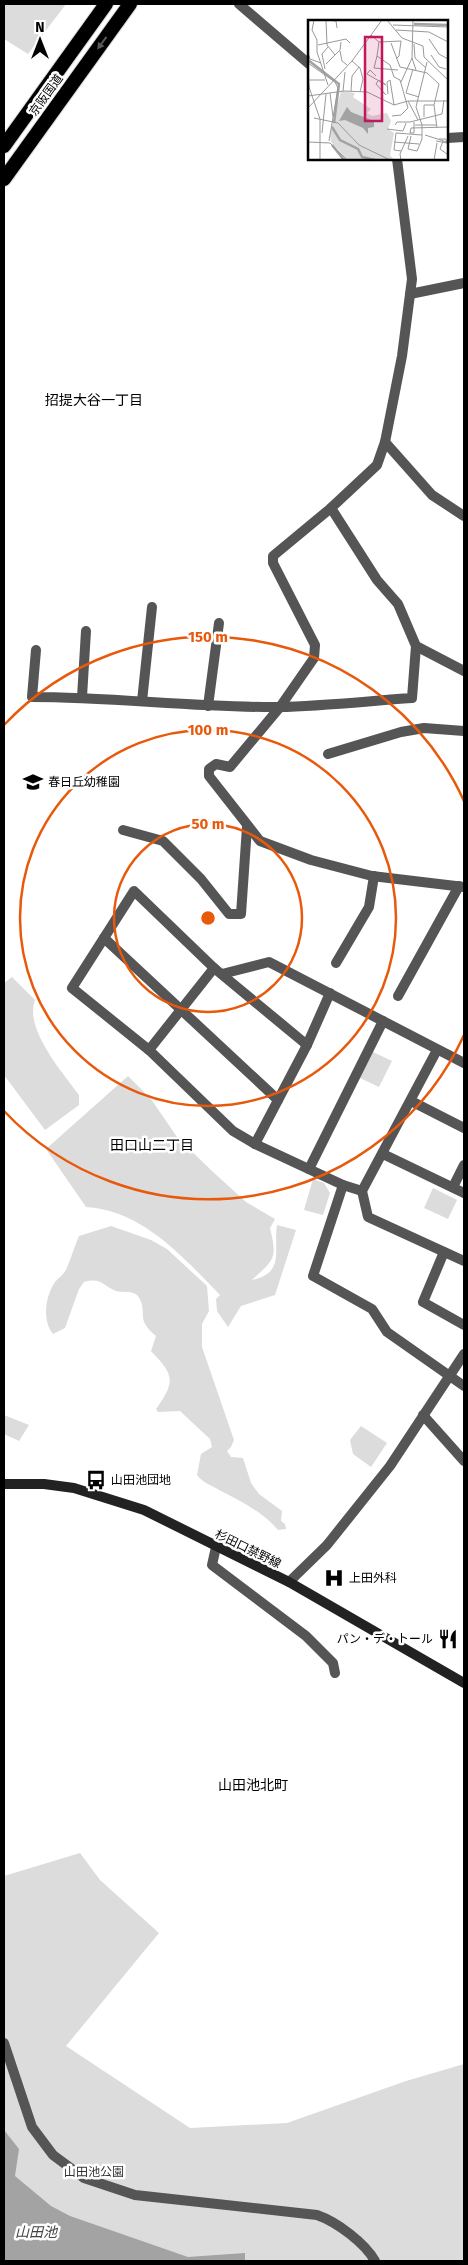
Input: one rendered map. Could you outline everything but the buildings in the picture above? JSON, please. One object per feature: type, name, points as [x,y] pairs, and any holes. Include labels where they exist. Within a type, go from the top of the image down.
[{"type":"highway","name":"京阪国道","points":[[4,146],[106,4]]},
{"type":"highway","name":"京阪国道","points":[[4,179],[130,4]]},
{"type":"main road","name":"杉田口禁野線","points":[[4,1484],[44,1484],[74,1488],[144,1510],[216,1548],[289,1582],[464,1683]]},
{"type":"street","points":[[239,4],[308,63]]},
{"type":"street","points":[[448,138],[464,137]]},
{"type":"street","points":[[397,160],[412,278],[402,356],[385,442],[377,465],[331,508],[273,556],[273,563],[315,645],[314,658],[280,707],[230,767],[216,764],[209,769],[209,776],[237,810],[247,827],[260,841],[311,860],[374,876],[462,887],[398,996]]},
{"type":"street","points":[[410,294],[464,282]]},
{"type":"street","points":[[385,442],[432,495],[464,516]]},
{"type":"street","points":[[36,650],[32,698],[82,698],[208,706],[280,707],[412,698],[416,646],[398,604],[377,580],[331,508]]},
{"type":"street","points":[[142,701],[152,607]]},
{"type":"street","points":[[208,706],[219,623]]},
{"type":"street","points":[[82,698],[86,632]]},
{"type":"street","points":[[416,646],[464,671]]},
{"type":"street","points":[[328,754],[401,732],[424,728],[464,731]]},
{"type":"street","points":[[123,830],[163,841],[201,879],[229,914],[241,914],[247,827]]},
{"type":"street","points":[[336,963],[369,907],[374,876]]},
{"type":"street","points":[[307,1045],[218,971],[134,891],[72,988],[149,1050],[233,1131],[255,1144],[343,1185],[362,1190]]},
{"type":"street","points":[[104,938],[278,1100]]},
{"type":"street","points":[[149,1050],[181,1009],[218,971],[269,962],[464,1063]]},
{"type":"street","points":[[255,1144],[307,1045],[330,993]]},
{"type":"street","points":[[309,1169],[383,1021]]},
{"type":"street","points":[[437,1050],[383,1154],[362,1190],[368,1217],[464,1261]]},
{"type":"street","points":[[410,1101],[464,1128]]},
{"type":"street","points":[[383,1154],[464,1193]]},
{"type":"street","points":[[453,1187],[464,1166]]},
{"type":"street","points":[[343,1185],[313,1276],[372,1309],[387,1332],[464,1386]]},
{"type":"street","points":[[444,1252],[423,1302],[464,1325]]},
{"type":"street","points":[[289,1582],[327,1545],[390,1466],[464,1354]]},
{"type":"street","points":[[423,1415],[464,1461]]},
{"type":"street","points":[[216,1548],[212,1565],[306,1636],[333,1663],[335,1673]]},
{"type":"street","points":[[4,2043],[32,2127],[53,2155],[84,2178],[134,2195],[317,2215],[328,2219],[348,2233],[375,2261]]},
{"type":"green space","points":[[4,4],[66,4],[28,54],[4,39]]},
{"type":"green space","points":[[12,977],[35,1000],[33,1012],[40,1037],[55,1063],[79,1095],[79,1105],[45,1130],[4,1075],[4,983]]},
{"type":"green space","points":[[373,1052],[392,1061],[379,1087],[360,1078]]},
{"type":"green space","points":[[128,1076],[151,1099],[177,1137],[246,1202],[275,1219],[270,1228],[274,1247],[272,1258],[265,1268],[252,1280],[263,1277],[274,1266],[277,1225],[296,1230],[275,1295],[241,1306],[228,1327],[217,1311],[216,1299],[220,1295],[176,1251],[143,1226],[125,1217],[106,1210],[86,1207],[46,1149]]},
{"type":"green space","points":[[313,1179],[324,1183],[330,1193],[323,1215],[304,1210]]},
{"type":"green space","points":[[433,1188],[457,1200],[448,1219],[424,1208]]},
{"type":"green space","points":[[111,1226],[151,1240],[167,1249],[207,1286],[209,1311],[202,1324],[202,1347],[234,1440],[227,1451],[231,1457],[243,1458],[251,1483],[259,1494],[282,1511],[281,1521],[285,1524],[286,1529],[278,1530],[258,1512],[205,1482],[197,1475],[201,1454],[212,1447],[210,1439],[180,1411],[158,1412],[156,1409],[167,1392],[170,1378],[164,1366],[151,1351],[156,1336],[145,1325],[141,1302],[136,1294],[116,1291],[94,1280],[84,1282],[79,1289],[65,1328],[53,1334],[47,1322],[47,1301],[55,1282],[66,1270],[79,1236]]},
{"type":"green space","points":[[4,1415],[29,1425],[19,1441],[4,1434]]},
{"type":"green space","points":[[361,1426],[387,1443],[371,1467],[353,1454],[350,1440]]},
{"type":"green space","name":"山田池公園","points":[[80,1853],[100,1880],[159,1933],[66,2046],[190,2128],[287,2123],[406,2081],[464,2064],[464,2261],[4,2261],[4,1876]]},
{"type":"water","name":"山田池","points":[[4,2130],[19,2149],[15,2176],[51,2206],[70,2216],[188,2257],[245,2253],[245,2261],[4,2261]]},
{"type":"place","name":"春日丘幼稚園","points":[[33,782]]},
{"type":"place","name":"山田池団地","points":[[96,1480]]},
{"type":"place","name":"上田外科","points":[[334,1578]]},
{"type":"place","name":"パン・デ・トール","points":[[448,1639]]},
{"type":"district","name":"招提大谷一丁目","points":[[94,400]]},
{"type":"district","name":"田口山二丁目","points":[[152,1145]]},
{"type":"district","name":"山田池北町","points":[[253,1785]]}]
